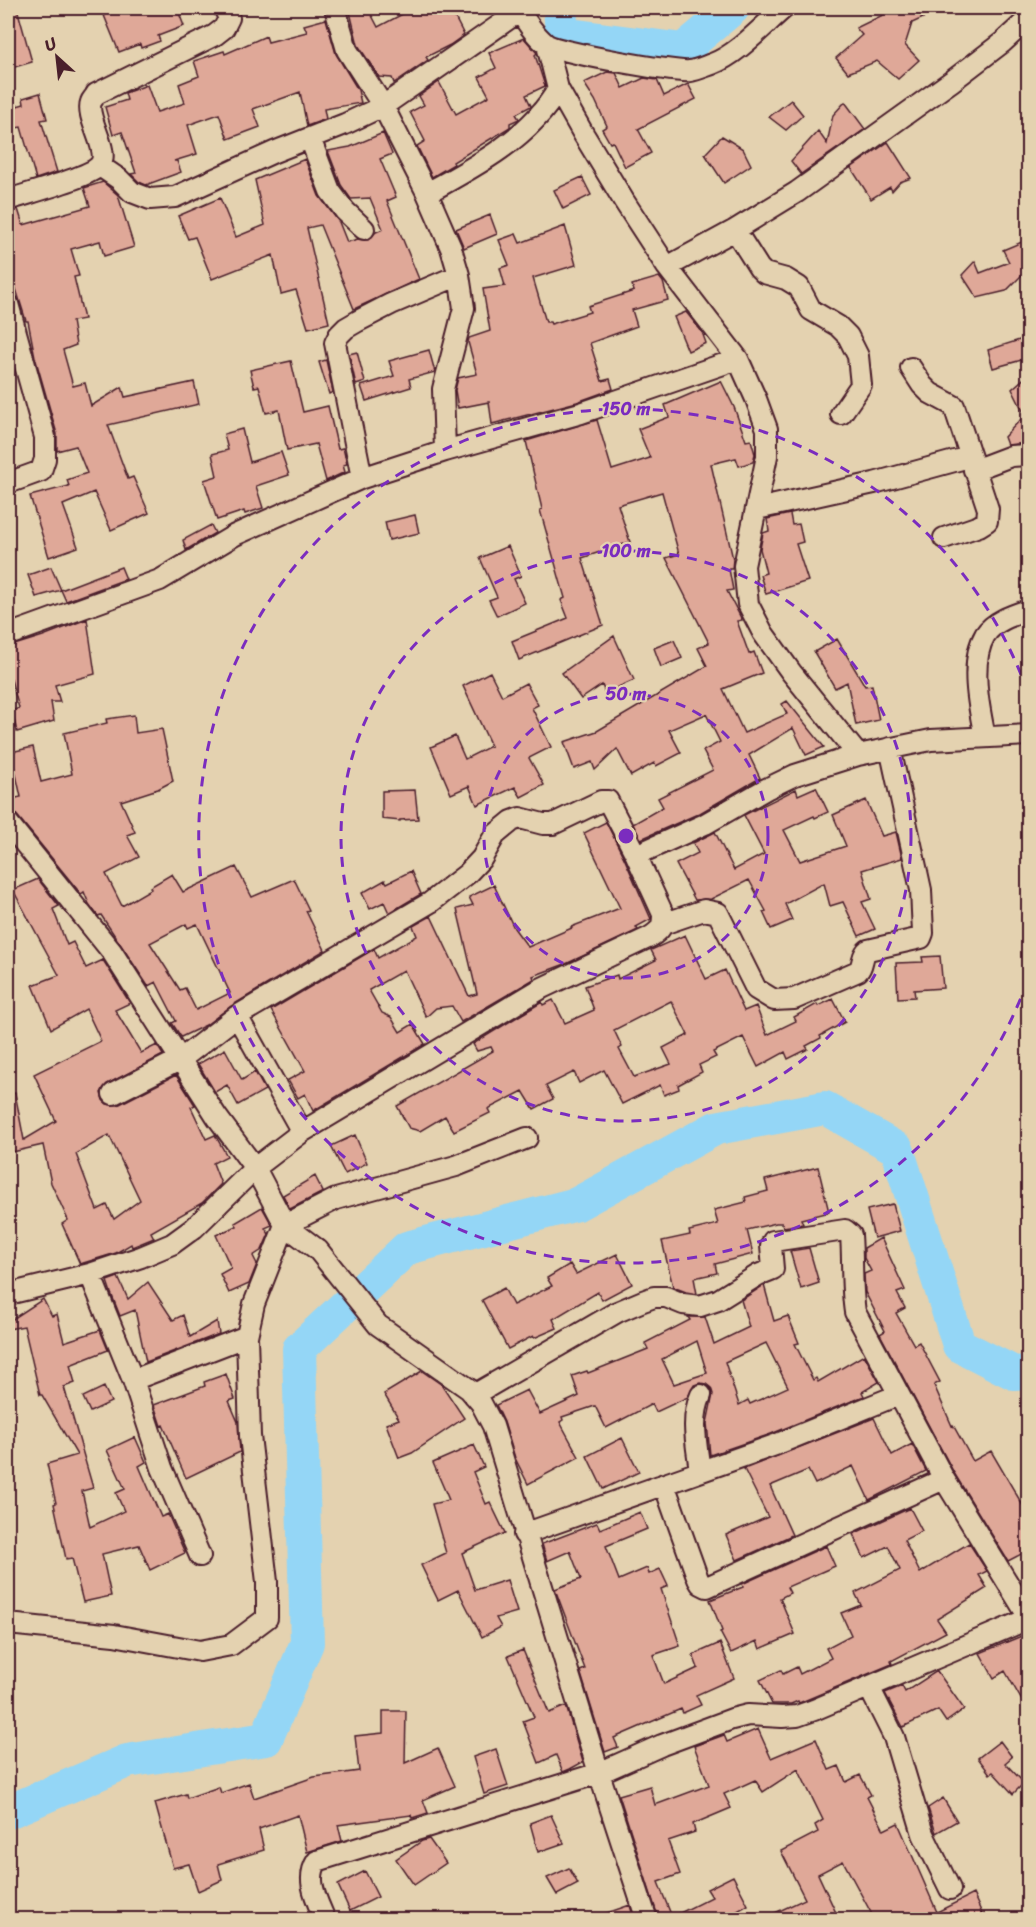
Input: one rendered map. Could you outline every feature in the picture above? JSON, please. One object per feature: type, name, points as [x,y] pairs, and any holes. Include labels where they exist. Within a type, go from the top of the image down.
[{"type":"street","points":[[8,200],[86,174],[100,166],[103,158],[90,103],[96,94],[215,35],[224,28],[229,18],[224,8]]},
{"type":"street","points":[[335,8],[347,50],[383,106],[427,193],[451,248],[459,275],[464,308],[443,389],[445,450]]},
{"type":"street","points":[[547,45],[577,53],[665,69],[690,71],[715,63],[737,48],[784,8]]},
{"type":"street","points":[[100,166],[119,179],[132,192],[150,199],[175,197],[383,106],[520,9],[532,29],[547,45],[558,89],[624,201],[666,267],[738,358],[767,429],[767,456],[744,566],[748,604],[763,633],[791,672],[858,756]]},
{"type":"street","points":[[666,267],[735,230],[797,192],[942,88],[1003,42],[1029,19]]},
{"type":"street","points":[[427,193],[471,170],[520,134],[551,102],[558,89]]},
{"type":"street","points":[[310,138],[330,191],[345,211],[364,229]]},
{"type":"street","points":[[735,230],[764,273],[786,279],[799,286],[811,310],[838,326],[848,336],[858,356],[861,386],[841,414]]},
{"type":"street","points":[[362,478],[335,343],[339,335],[352,324],[391,304],[459,275]]},
{"type":"street","points":[[8,304],[45,437],[45,459],[41,471],[8,483]]},
{"type":"street","points":[[8,635],[160,580],[235,535],[362,478],[445,450],[581,413],[738,358]]},
{"type":"street","points":[[911,368],[930,393],[954,406],[988,508],[987,521],[944,538]]},
{"type":"street","points":[[757,509],[874,483],[1029,454]]},
{"type":"street","points":[[985,737],[977,693],[977,661],[985,636],[995,625],[1009,616],[1029,610]]},
{"type":"street","points":[[636,855],[705,824],[766,789],[795,776],[858,756],[931,740],[1029,735]]},
{"type":"street","points":[[663,924],[704,910],[718,913],[756,989],[774,1000],[794,999],[858,971],[868,950],[921,938],[923,933],[921,890],[890,748]]},
{"type":"street","points":[[8,1294],[90,1274],[172,1245],[194,1228],[255,1168],[302,1132],[542,988],[660,931],[663,914],[608,801],[601,801],[553,824],[516,819],[495,835],[482,858],[467,874],[431,902],[237,1016],[181,1059],[112,1094]]},
{"type":"street","points":[[8,823],[112,952],[217,1117],[255,1168],[285,1225],[318,1250],[378,1325],[469,1389],[481,1403],[493,1426],[524,1534],[647,1920]]},
{"type":"street","points":[[237,1016],[302,1132]]},
{"type":"street","points":[[8,1624],[114,1635],[200,1650],[231,1645],[267,1618],[267,1582],[250,1436],[247,1336],[254,1304],[285,1225],[336,1199],[456,1167],[526,1138]]},
{"type":"street","points":[[325,1920],[311,1883],[313,1867],[317,1860],[599,1773],[662,1745],[732,1719],[748,1715],[797,1716],[869,1688],[1029,1617],[944,1479],[855,1312],[852,1291],[851,1235],[845,1230],[773,1241],[771,1246],[773,1269],[758,1275],[718,1300],[692,1307],[666,1296],[643,1301],[617,1312],[474,1395]]},
{"type":"street","points":[[90,1274],[133,1380],[162,1468],[200,1556]]},
{"type":"street","points":[[133,1380],[247,1336]]},
{"type":"street","points":[[700,1471],[694,1422],[696,1406],[701,1395]]},
{"type":"street","points":[[524,1534],[774,1445],[898,1395]]},
{"type":"street","points":[[664,1484],[698,1579],[707,1587],[944,1479]]},
{"type":"street","points":[[869,1688],[894,1737],[923,1834],[950,1889]]},
{"type":"building","points":[[8,8],[17,8],[32,62],[11,68],[8,57]]},
{"type":"building","points":[[101,8],[177,8],[184,26],[158,36],[160,41],[141,48],[140,44],[119,52]]},
{"type":"building","points":[[349,8],[368,8],[378,27],[414,8],[450,8],[464,35],[426,57],[428,60],[394,83],[392,78],[379,77],[358,45]]},
{"type":"building","points":[[897,8],[911,8],[923,18],[912,23],[905,45],[919,60],[898,79],[877,61],[848,73],[836,58],[862,35],[856,28]]},
{"type":"building","points":[[326,19],[336,54],[358,90],[361,103],[324,109],[326,119],[307,126],[300,92],[253,109],[260,127],[228,139],[219,114],[188,125],[197,154],[174,161],[177,161],[181,172],[146,185],[131,174],[136,173],[122,132],[113,135],[105,107],[127,100],[125,93],[147,85],[157,112],[185,103],[179,84],[199,76],[194,61],[224,51],[225,54],[266,36],[268,42],[307,32],[304,25]]},
{"type":"building","points":[[524,38],[537,53],[535,55],[545,86],[526,95],[531,106],[516,114],[519,119],[510,123],[510,127],[432,177],[417,146],[425,141],[410,112],[424,105],[419,96],[439,82],[456,114],[489,96],[479,77],[496,68],[489,53]]},
{"type":"building","points":[[607,72],[616,73],[623,88],[644,78],[657,80],[664,96],[688,84],[696,99],[638,129],[651,153],[625,167],[613,142],[610,143],[602,129],[607,126],[584,83]]},
{"type":"building","points":[[40,93],[47,119],[41,120],[57,172],[36,179],[21,127],[16,128],[10,108],[24,104],[23,98]]},
{"type":"building","points":[[791,100],[803,115],[786,130],[769,117]]},
{"type":"building","points":[[845,102],[865,129],[801,174],[791,161],[818,131],[827,144],[833,115]]},
{"type":"building","points":[[383,133],[392,154],[380,159],[396,197],[387,201],[419,279],[354,309],[320,225],[307,228],[329,323],[308,328],[296,290],[281,294],[273,255],[212,279],[195,237],[188,239],[178,216],[220,198],[236,237],[265,225],[255,180],[305,159],[319,196],[339,222],[347,242],[358,239],[368,240],[383,229],[370,198],[351,199],[341,185],[328,151],[350,147]]},
{"type":"building","points":[[722,136],[743,149],[751,165],[724,183],[705,154]]},
{"type":"building","points":[[888,142],[911,178],[900,182],[892,191],[890,187],[871,199],[851,168]]},
{"type":"building","points":[[582,177],[591,195],[563,209],[554,190]]},
{"type":"building","points":[[103,182],[118,195],[134,247],[104,256],[100,241],[71,249],[79,276],[74,277],[84,319],[72,321],[76,345],[63,350],[73,386],[85,383],[91,406],[122,387],[125,397],[194,382],[199,404],[108,425],[128,479],[133,477],[149,513],[111,530],[94,492],[63,505],[78,547],[49,557],[30,496],[69,486],[67,480],[87,473],[76,446],[57,451],[57,434],[35,357],[28,321],[26,321],[8,263],[8,212],[18,209],[23,225],[90,206],[84,188]]},
{"type":"building","points":[[490,215],[497,234],[464,248],[456,229]]},
{"type":"building","points":[[565,226],[576,265],[533,278],[546,322],[551,324],[590,312],[588,306],[634,291],[632,285],[659,277],[663,282],[668,300],[632,310],[637,326],[590,343],[602,381],[610,379],[613,389],[577,402],[492,424],[489,402],[458,408],[455,390],[458,378],[477,374],[468,342],[469,338],[490,331],[483,289],[505,286],[500,268],[509,265],[499,240],[516,234],[520,243]]},
{"type":"building","points":[[1029,239],[1029,268],[1006,291],[977,298],[962,275],[975,261],[980,273],[1009,262],[1003,250]]},
{"type":"building","points":[[686,312],[702,332],[706,343],[688,351],[674,317]]},
{"type":"building","points":[[1029,337],[1029,358],[993,368],[988,350]]},
{"type":"building","points":[[429,350],[435,372],[409,379],[411,387],[366,401],[361,386],[394,376],[389,361]]},
{"type":"building","points":[[357,352],[365,382],[356,385],[349,354]]},
{"type":"building","points":[[326,360],[333,392],[329,394],[319,362]]},
{"type":"building","points":[[291,361],[303,412],[328,406],[338,449],[343,448],[347,464],[343,465],[345,472],[326,481],[316,444],[287,450],[279,410],[266,413],[259,386],[254,387],[250,370]]},
{"type":"building","points":[[1029,374],[1029,443],[1007,445],[1004,437],[1025,415],[1012,389]]},
{"type":"building","points":[[721,381],[734,407],[746,441],[751,440],[755,454],[753,462],[739,466],[736,458],[711,464],[733,559],[732,569],[729,569],[733,590],[727,591],[742,620],[737,621],[749,654],[754,652],[762,673],[723,689],[744,733],[787,714],[782,704],[787,701],[824,747],[806,755],[793,728],[749,755],[760,778],[700,813],[641,839],[633,824],[663,807],[658,798],[713,770],[703,751],[720,742],[706,714],[669,730],[681,753],[656,766],[654,763],[631,776],[617,749],[595,770],[592,762],[574,769],[564,742],[597,731],[707,666],[698,648],[709,643],[666,558],[679,554],[662,492],[618,505],[630,542],[582,558],[603,625],[519,660],[512,641],[568,618],[561,600],[565,598],[540,510],[542,509],[526,441],[597,420],[612,470],[650,458],[638,429],[669,417],[665,405]]},
{"type":"building","points":[[242,429],[250,462],[281,452],[289,475],[256,486],[263,508],[245,514],[244,511],[217,520],[204,480],[217,476],[212,454],[228,450],[224,434]]},
{"type":"building","points":[[790,514],[792,525],[799,524],[803,542],[796,544],[808,581],[766,594],[760,575],[766,573],[760,549],[763,533],[769,531],[767,519]]},
{"type":"building","points":[[415,515],[419,533],[389,540],[385,522]]},
{"type":"building","points":[[211,525],[215,533],[186,550],[183,540]]},
{"type":"building","points":[[508,546],[521,576],[514,579],[525,603],[497,616],[489,600],[497,597],[480,558]]},
{"type":"building","points":[[51,567],[61,590],[36,597],[28,575]]},
{"type":"building","points":[[121,567],[126,579],[66,601],[61,590]]},
{"type":"building","points":[[87,619],[95,674],[55,685],[60,702],[51,702],[54,721],[17,732],[12,711],[19,708],[8,669],[8,647]]},
{"type":"building","points":[[614,636],[634,680],[605,693],[602,685],[581,699],[562,673]]},
{"type":"building","points":[[837,639],[865,686],[872,685],[879,720],[856,725],[847,682],[835,688],[814,652]]},
{"type":"building","points":[[674,640],[682,658],[661,667],[654,648]]},
{"type":"building","points":[[490,672],[502,696],[526,683],[538,705],[532,708],[551,747],[529,758],[544,785],[521,797],[515,787],[477,805],[469,786],[451,794],[431,747],[455,736],[465,759],[491,746],[463,686]]},
{"type":"building","points":[[134,715],[136,733],[162,729],[173,781],[158,789],[121,801],[135,832],[127,835],[139,857],[106,874],[122,906],[172,874],[183,892],[236,867],[252,897],[294,879],[309,910],[306,911],[325,950],[231,1006],[206,1025],[181,1037],[172,1023],[176,1021],[156,982],[148,986],[101,915],[98,916],[89,904],[84,892],[81,894],[15,813],[11,799],[21,797],[11,752],[33,747],[41,782],[72,774],[64,733],[107,723],[106,719]],"holes":[[[186,924],[188,928],[197,924],[230,993],[196,1010],[185,988],[180,990],[150,943]]]},
{"type":"building","points":[[816,787],[828,812],[784,830],[800,861],[846,846],[833,815],[866,800],[882,836],[896,832],[902,858],[862,870],[871,899],[862,902],[875,929],[859,936],[843,902],[830,906],[824,883],[785,904],[792,920],[771,929],[763,912],[766,911],[749,880],[711,899],[695,900],[676,864],[698,853],[693,843],[715,832],[734,870],[764,854],[744,815],[796,789],[798,795]]},
{"type":"building","points":[[415,790],[418,819],[400,821],[382,819],[382,791]]},
{"type":"building","points":[[606,822],[651,919],[636,927],[638,930],[568,963],[533,976],[534,979],[461,1022],[452,1006],[436,1008],[426,1017],[404,970],[369,990],[382,1013],[391,1017],[400,1032],[413,1024],[425,1044],[313,1111],[305,1094],[298,1098],[288,1080],[305,1071],[271,1010],[374,949],[378,958],[417,936],[413,926],[431,916],[469,996],[477,994],[457,909],[473,905],[469,897],[494,885],[514,928],[528,947],[620,908],[584,833]]},
{"type":"building","points":[[411,871],[421,894],[389,913],[384,902],[370,909],[362,893],[385,880],[387,883]]},
{"type":"building","points":[[38,879],[59,906],[53,909],[67,945],[73,942],[86,968],[103,960],[130,1003],[115,1010],[141,1053],[157,1045],[163,1055],[107,1084],[101,1093],[103,1100],[107,1104],[118,1105],[176,1075],[195,1105],[191,1107],[206,1139],[215,1135],[227,1156],[213,1163],[221,1184],[202,1203],[151,1232],[154,1238],[132,1247],[131,1244],[116,1253],[80,1264],[62,1224],[68,1220],[51,1183],[43,1145],[8,1153],[8,1094],[15,1093],[24,1140],[56,1121],[34,1074],[101,1041],[86,1009],[51,1029],[33,985],[59,975],[13,890]],"holes":[[[109,1135],[140,1200],[114,1219],[107,1205],[97,1210],[76,1154]]]},
{"type":"building","points":[[685,935],[706,979],[725,970],[744,1011],[756,1006],[767,1035],[796,1021],[794,1017],[817,1004],[818,1006],[833,999],[845,1022],[806,1046],[808,1049],[788,1059],[785,1052],[758,1067],[743,1037],[713,1052],[716,1057],[699,1065],[702,1072],[678,1085],[679,1089],[664,1095],[660,1085],[622,1104],[604,1070],[579,1083],[574,1072],[546,1086],[553,1099],[534,1109],[523,1091],[488,1109],[490,1113],[454,1131],[445,1116],[420,1131],[409,1128],[397,1106],[493,1051],[491,1047],[477,1051],[473,1044],[542,1002],[543,1005],[553,1000],[565,1023],[594,1010],[585,986],[617,975],[618,979],[656,960],[651,950]],"holes":[[[671,1001],[688,1035],[663,1048],[671,1064],[634,1077],[619,1049],[622,1047],[614,1030]]]},
{"type":"building","points":[[940,956],[943,988],[914,990],[915,997],[898,998],[896,963],[923,962],[922,957]]},
{"type":"building","points":[[225,1049],[242,1080],[255,1072],[265,1090],[238,1105],[227,1085],[215,1092],[198,1064]]},
{"type":"building","points":[[355,1135],[367,1163],[345,1174],[331,1146]]},
{"type":"building","points":[[818,1167],[829,1212],[801,1219],[803,1224],[783,1227],[782,1223],[776,1223],[747,1230],[753,1254],[715,1264],[717,1273],[694,1278],[697,1294],[673,1287],[662,1241],[690,1235],[689,1231],[718,1224],[714,1210],[746,1202],[745,1197],[768,1191],[765,1180]]},
{"type":"building","points":[[315,1176],[323,1192],[290,1209],[283,1195]]},
{"type":"building","points":[[893,1204],[900,1231],[874,1238],[867,1210]]},
{"type":"building","points":[[262,1207],[272,1225],[265,1228],[269,1234],[262,1250],[253,1256],[257,1264],[249,1284],[229,1293],[220,1274],[231,1268],[216,1235],[237,1226],[235,1223]]},
{"type":"building","points":[[881,1238],[905,1290],[897,1293],[905,1308],[896,1313],[914,1345],[919,1342],[940,1382],[934,1385],[952,1426],[973,1461],[991,1451],[1029,1516],[1029,1550],[1008,1561],[954,1473],[880,1334],[885,1331],[865,1292],[864,1274],[871,1271],[864,1258],[864,1248]]},
{"type":"building","points":[[809,1248],[819,1283],[801,1289],[790,1251]]},
{"type":"building","points":[[617,1254],[632,1284],[602,1300],[598,1292],[553,1319],[557,1328],[534,1338],[533,1336],[508,1349],[482,1300],[504,1288],[513,1305],[552,1286],[547,1278],[570,1264],[576,1274]]},
{"type":"building","points":[[118,1277],[128,1299],[148,1282],[173,1320],[183,1315],[190,1337],[217,1321],[219,1334],[146,1362],[135,1310],[120,1316],[107,1281]]},
{"type":"building","points":[[764,1285],[774,1321],[788,1316],[799,1343],[795,1344],[813,1380],[816,1378],[818,1382],[864,1355],[879,1382],[862,1392],[864,1396],[771,1434],[710,1455],[707,1423],[713,1394],[711,1388],[706,1384],[694,1385],[688,1397],[656,1412],[652,1404],[606,1428],[595,1406],[562,1417],[563,1420],[560,1422],[579,1457],[528,1484],[515,1458],[496,1405],[527,1390],[540,1414],[579,1396],[572,1376],[587,1371],[588,1373],[648,1349],[645,1343],[690,1320],[688,1317],[705,1317],[714,1344],[749,1327],[741,1300]],"holes":[[[697,1341],[707,1373],[674,1384],[662,1359]],[[766,1343],[788,1387],[750,1404],[748,1400],[739,1405],[725,1362]]]},
{"type":"building","points":[[43,1299],[52,1316],[57,1314],[64,1342],[100,1330],[108,1350],[70,1365],[75,1383],[64,1387],[93,1488],[82,1491],[90,1527],[124,1511],[116,1493],[125,1489],[107,1450],[135,1437],[146,1462],[139,1466],[161,1517],[168,1514],[185,1553],[150,1570],[139,1545],[102,1554],[111,1596],[83,1602],[72,1558],[66,1559],[47,1464],[77,1455],[40,1395],[24,1326],[8,1329],[8,1322]]},
{"type":"building","points":[[422,1371],[442,1385],[464,1418],[412,1453],[399,1458],[386,1424],[399,1419],[384,1394]]},
{"type":"building","points":[[226,1374],[235,1399],[229,1401],[238,1422],[240,1452],[186,1478],[163,1425],[161,1426],[154,1405],[205,1386],[204,1382]]},
{"type":"building","points":[[104,1387],[111,1402],[90,1412],[83,1397]]},
{"type":"building","points":[[874,1418],[892,1455],[912,1444],[926,1471],[869,1500],[853,1466],[815,1484],[808,1470],[770,1486],[792,1535],[737,1560],[726,1535],[768,1517],[744,1469]]},
{"type":"building","points":[[622,1438],[639,1472],[603,1489],[587,1456]]},
{"type":"building","points":[[474,1445],[484,1467],[473,1472],[486,1504],[490,1502],[505,1533],[462,1553],[475,1590],[507,1580],[517,1612],[496,1618],[501,1627],[482,1637],[458,1590],[438,1600],[421,1565],[446,1553],[432,1504],[449,1500],[433,1463]]},
{"type":"building","points":[[910,1508],[922,1531],[904,1540],[920,1573],[969,1543],[987,1571],[979,1575],[987,1588],[937,1619],[946,1632],[891,1661],[892,1664],[799,1703],[798,1701],[791,1704],[772,1704],[760,1680],[781,1670],[783,1674],[797,1667],[800,1674],[831,1658],[826,1648],[851,1635],[841,1613],[861,1605],[855,1593],[900,1570],[888,1546],[864,1558],[853,1534]]},
{"type":"building","points":[[640,1512],[647,1529],[606,1546],[619,1580],[647,1568],[649,1574],[660,1569],[668,1586],[661,1589],[680,1646],[653,1655],[664,1684],[698,1668],[693,1655],[720,1643],[734,1678],[696,1695],[701,1705],[683,1713],[681,1709],[614,1738],[618,1747],[605,1752],[580,1671],[585,1669],[555,1589],[581,1579],[570,1551],[547,1561],[542,1544],[597,1523],[600,1529]]},
{"type":"building","points":[[826,1546],[835,1566],[787,1587],[790,1593],[780,1598],[795,1634],[760,1649],[757,1641],[731,1653],[720,1632],[722,1631],[710,1600],[743,1587],[742,1584]]},
{"type":"building","points":[[1029,1633],[1029,1713],[1005,1671],[994,1678],[980,1653]]},
{"type":"building","points":[[523,1650],[549,1713],[566,1706],[583,1762],[563,1772],[556,1755],[539,1763],[523,1721],[534,1717],[508,1656]]},
{"type":"building","points":[[937,1671],[964,1709],[946,1722],[938,1710],[903,1727],[885,1693],[902,1686],[905,1692]]},
{"type":"building","points":[[383,1711],[406,1711],[405,1763],[438,1748],[455,1786],[423,1800],[428,1813],[412,1818],[411,1815],[338,1825],[342,1841],[307,1852],[298,1815],[259,1829],[264,1850],[218,1864],[222,1880],[198,1891],[189,1864],[173,1868],[155,1803],[186,1794],[187,1798],[219,1787],[221,1793],[249,1783],[254,1798],[314,1777],[359,1771],[355,1736],[383,1733]]},
{"type":"building","points":[[758,1729],[771,1758],[816,1739],[829,1770],[839,1766],[846,1782],[860,1775],[871,1795],[867,1797],[884,1830],[898,1823],[937,1912],[973,1894],[985,1920],[875,1920],[843,1861],[818,1874],[837,1915],[827,1920],[760,1920],[805,1899],[781,1851],[818,1832],[815,1825],[823,1820],[798,1769],[763,1792],[755,1780],[724,1794],[731,1808],[693,1824],[695,1832],[668,1841],[680,1874],[658,1882],[672,1917],[712,1897],[707,1889],[733,1876],[748,1905],[722,1920],[659,1920],[619,1795],[650,1786],[655,1805],[709,1785],[694,1746],[724,1735],[727,1742]]},
{"type":"building","points":[[1000,1741],[1012,1757],[1005,1763],[1024,1783],[1013,1794],[993,1772],[990,1774],[978,1758]]},
{"type":"building","points":[[496,1749],[508,1786],[484,1794],[473,1757]]},
{"type":"building","points":[[943,1798],[957,1821],[936,1833],[928,1808]]},
{"type":"building","points":[[551,1815],[564,1843],[538,1852],[530,1823]]},
{"type":"building","points":[[429,1839],[446,1863],[414,1885],[396,1859],[422,1841]]},
{"type":"building","points":[[569,1868],[578,1884],[557,1895],[547,1878]]},
{"type":"building","points":[[365,1871],[378,1897],[350,1911],[338,1885]]},
{"type":"building","points":[[630,1905],[634,1920],[595,1920],[595,1917]]},
{"type":"waterway","points":[[560,8],[562,34],[683,50],[733,8]]},
{"type":"waterway","points":[[8,1812],[127,1761],[266,1739],[307,1643],[299,1349],[407,1248],[577,1204],[716,1128],[825,1108],[897,1149],[959,1345],[1014,1373],[1028,1372]]}]
